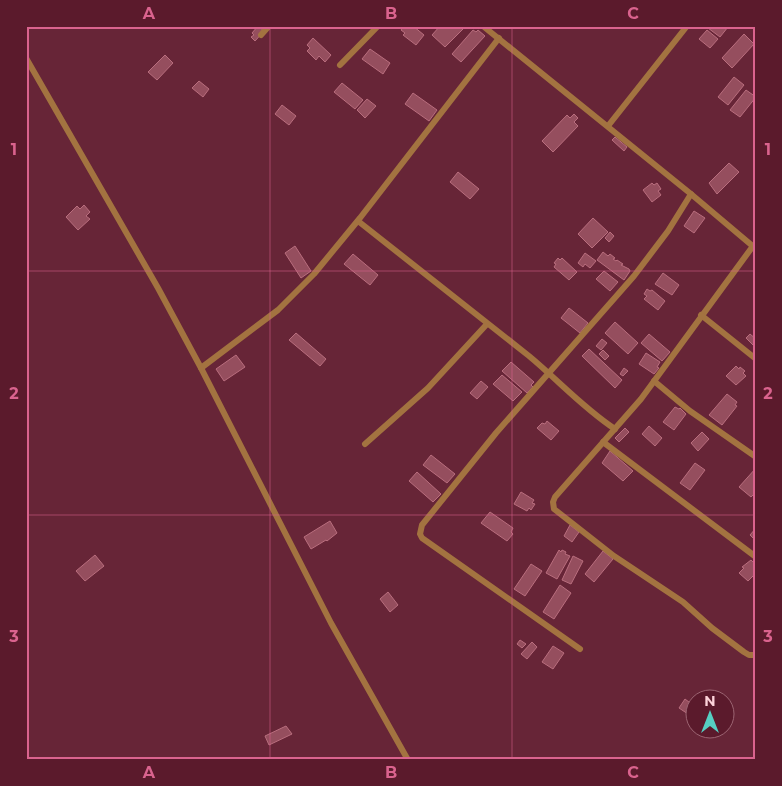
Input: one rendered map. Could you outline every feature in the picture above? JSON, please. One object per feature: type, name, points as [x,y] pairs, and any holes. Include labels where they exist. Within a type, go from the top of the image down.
[{"type":"street","points":[[261,35],[269,26]]},
{"type":"street","points":[[340,65],[378,26]]},
{"type":"street","points":[[483,26],[608,126],[754,247],[701,315],[654,381],[555,497],[553,502],[554,509],[614,556],[683,602],[712,628],[744,652],[749,655],[756,655]]},
{"type":"street","points":[[608,126],[687,26]]},
{"type":"street","points":[[201,368],[278,310],[314,274],[358,221],[499,38]]},
{"type":"street","points":[[26,58],[158,288],[331,622],[408,760]]},
{"type":"street","points":[[580,649],[422,538],[420,534],[422,524],[496,433],[634,276],[668,231],[691,194]]},
{"type":"street","points":[[358,221],[548,373],[570,396],[615,429]]},
{"type":"street","points":[[701,315],[756,359]]},
{"type":"street","points":[[364,444],[428,388],[487,324]]},
{"type":"street","points":[[654,381],[690,411],[756,457]]},
{"type":"street","points":[[603,442],[756,557]]},
{"type":"building","points":[[258,26],[264,31],[255,41],[251,37]]},
{"type":"building","points":[[404,26],[409,28],[413,26],[424,35],[416,45],[403,35],[405,33],[401,30]]},
{"type":"building","points":[[440,26],[460,26],[463,29],[445,47],[432,35]]},
{"type":"building","points":[[710,26],[728,27],[720,37],[708,28]]},
{"type":"building","points":[[473,30],[476,32],[478,30],[485,36],[461,62],[452,54]]},
{"type":"building","points":[[707,30],[718,39],[710,48],[699,39]]},
{"type":"building","points":[[744,34],[754,44],[732,68],[722,58]]},
{"type":"building","points":[[313,38],[331,55],[325,62],[319,56],[316,60],[307,51],[310,48],[307,45]]},
{"type":"building","points":[[370,49],[390,63],[383,74],[362,59]]},
{"type":"building","points":[[165,55],[173,63],[157,80],[148,72]]},
{"type":"building","points":[[734,77],[744,85],[728,105],[718,97]]},
{"type":"building","points":[[199,81],[209,89],[203,97],[192,88]]},
{"type":"building","points":[[342,83],[363,100],[355,109],[334,92]]},
{"type":"building","points":[[746,90],[756,97],[740,117],[730,110]]},
{"type":"building","points":[[413,93],[437,110],[429,121],[405,104]]},
{"type":"building","points":[[367,99],[376,106],[365,118],[357,110]]},
{"type":"building","points":[[282,105],[296,116],[289,125],[275,114]]},
{"type":"building","points":[[574,114],[578,118],[574,122],[578,126],[553,152],[542,141],[567,115],[570,118]]},
{"type":"building","points":[[615,137],[627,147],[624,151],[612,140]]},
{"type":"building","points":[[729,163],[739,172],[717,194],[709,183]]},
{"type":"building","points":[[458,172],[479,189],[470,199],[450,182]]},
{"type":"building","points":[[652,183],[654,185],[657,183],[661,189],[658,191],[661,195],[652,202],[643,190]]},
{"type":"building","points":[[84,205],[90,212],[86,216],[90,219],[78,230],[66,217],[77,206],[80,209]]},
{"type":"building","points":[[694,211],[705,218],[694,233],[684,226]]},
{"type":"building","points":[[593,218],[608,232],[592,248],[578,234]]},
{"type":"building","points":[[610,232],[614,236],[609,242],[605,238]]},
{"type":"building","points":[[295,246],[311,271],[301,278],[285,253]]},
{"type":"building","points":[[603,252],[608,256],[610,254],[615,258],[613,259],[629,269],[630,271],[624,280],[597,260]]},
{"type":"building","points":[[585,253],[596,261],[590,268],[585,264],[583,267],[578,263]]},
{"type":"building","points":[[353,254],[378,275],[370,285],[344,264]]},
{"type":"building","points":[[558,258],[560,260],[562,258],[577,272],[569,280],[554,267],[556,264],[554,263]]},
{"type":"building","points":[[604,271],[618,282],[610,291],[596,279]]},
{"type":"building","points":[[663,273],[679,285],[672,295],[655,284]]},
{"type":"building","points":[[647,289],[652,290],[665,301],[658,310],[644,299],[647,296],[644,294]]},
{"type":"building","points":[[569,308],[588,323],[580,333],[561,318]]},
{"type":"building","points":[[615,322],[638,343],[628,354],[605,333]]},
{"type":"building","points":[[296,333],[326,359],[320,366],[289,340]]},
{"type":"building","points":[[649,334],[670,352],[662,361],[641,343]]},
{"type":"building","points":[[750,334],[756,339],[754,346],[746,338]]},
{"type":"building","points":[[602,339],[607,343],[601,350],[596,346]]},
{"type":"building","points":[[589,349],[622,380],[615,388],[582,356]]},
{"type":"building","points":[[603,350],[609,356],[605,360],[599,354]]},
{"type":"building","points":[[646,353],[660,362],[657,367],[659,368],[654,374],[639,364]]},
{"type":"building","points":[[236,355],[245,367],[224,381],[216,369]]},
{"type":"building","points":[[511,362],[534,382],[531,385],[533,387],[527,393],[502,371]]},
{"type":"building","points":[[736,366],[745,371],[743,373],[746,376],[736,385],[726,376]]},
{"type":"building","points":[[624,368],[628,371],[623,376],[620,374]]},
{"type":"building","points":[[502,375],[522,392],[513,401],[493,384]]},
{"type":"building","points":[[481,381],[488,387],[477,399],[470,393]]},
{"type":"building","points":[[727,394],[737,402],[735,405],[737,406],[722,425],[709,415]]},
{"type":"building","points":[[675,407],[680,408],[686,414],[674,430],[663,422]]},
{"type":"building","points":[[547,421],[559,431],[551,440],[537,428]]},
{"type":"building","points":[[649,426],[662,438],[655,446],[642,434]]},
{"type":"building","points":[[625,428],[629,432],[619,442],[615,438]]},
{"type":"building","points":[[702,432],[709,439],[698,451],[691,443]]},
{"type":"building","points":[[610,451],[633,471],[623,481],[602,463]]},
{"type":"building","points":[[431,455],[455,474],[447,483],[423,465]]},
{"type":"building","points":[[695,463],[705,470],[690,490],[680,483]]},
{"type":"building","points":[[756,468],[756,492],[751,497],[739,487]]},
{"type":"building","points":[[417,472],[441,494],[433,502],[409,481]]},
{"type":"building","points":[[521,492],[534,500],[532,503],[535,504],[531,510],[529,508],[527,511],[514,504]]},
{"type":"building","points":[[490,512],[513,528],[511,532],[513,534],[507,541],[481,523]]},
{"type":"building","points":[[330,521],[337,533],[327,541],[311,549],[304,537]]},
{"type":"building","points":[[570,525],[579,532],[572,542],[564,536]]},
{"type":"building","points":[[756,528],[756,540],[755,540],[750,535]]},
{"type":"building","points":[[559,550],[566,552],[565,554],[570,556],[557,579],[546,573]]},
{"type":"building","points":[[603,551],[613,559],[594,582],[585,574]]},
{"type":"building","points":[[95,555],[104,566],[85,581],[76,571]]},
{"type":"building","points":[[573,556],[583,561],[571,584],[562,580]]},
{"type":"building","points":[[751,560],[756,565],[756,573],[748,581],[739,573],[744,568],[742,567]]},
{"type":"building","points":[[531,564],[542,571],[525,596],[514,589]]},
{"type":"building","points":[[560,585],[571,593],[554,619],[543,612]]},
{"type":"building","points":[[388,592],[398,605],[390,612],[380,599]]},
{"type":"building","points":[[520,640],[526,644],[522,648],[517,644]]},
{"type":"building","points":[[532,642],[537,647],[527,659],[521,654]]},
{"type":"building","points":[[553,646],[564,653],[553,669],[542,662]]},
{"type":"building","points":[[684,700],[684,711],[679,708]]},
{"type":"building","points":[[286,726],[292,734],[269,745],[265,736]]}]
